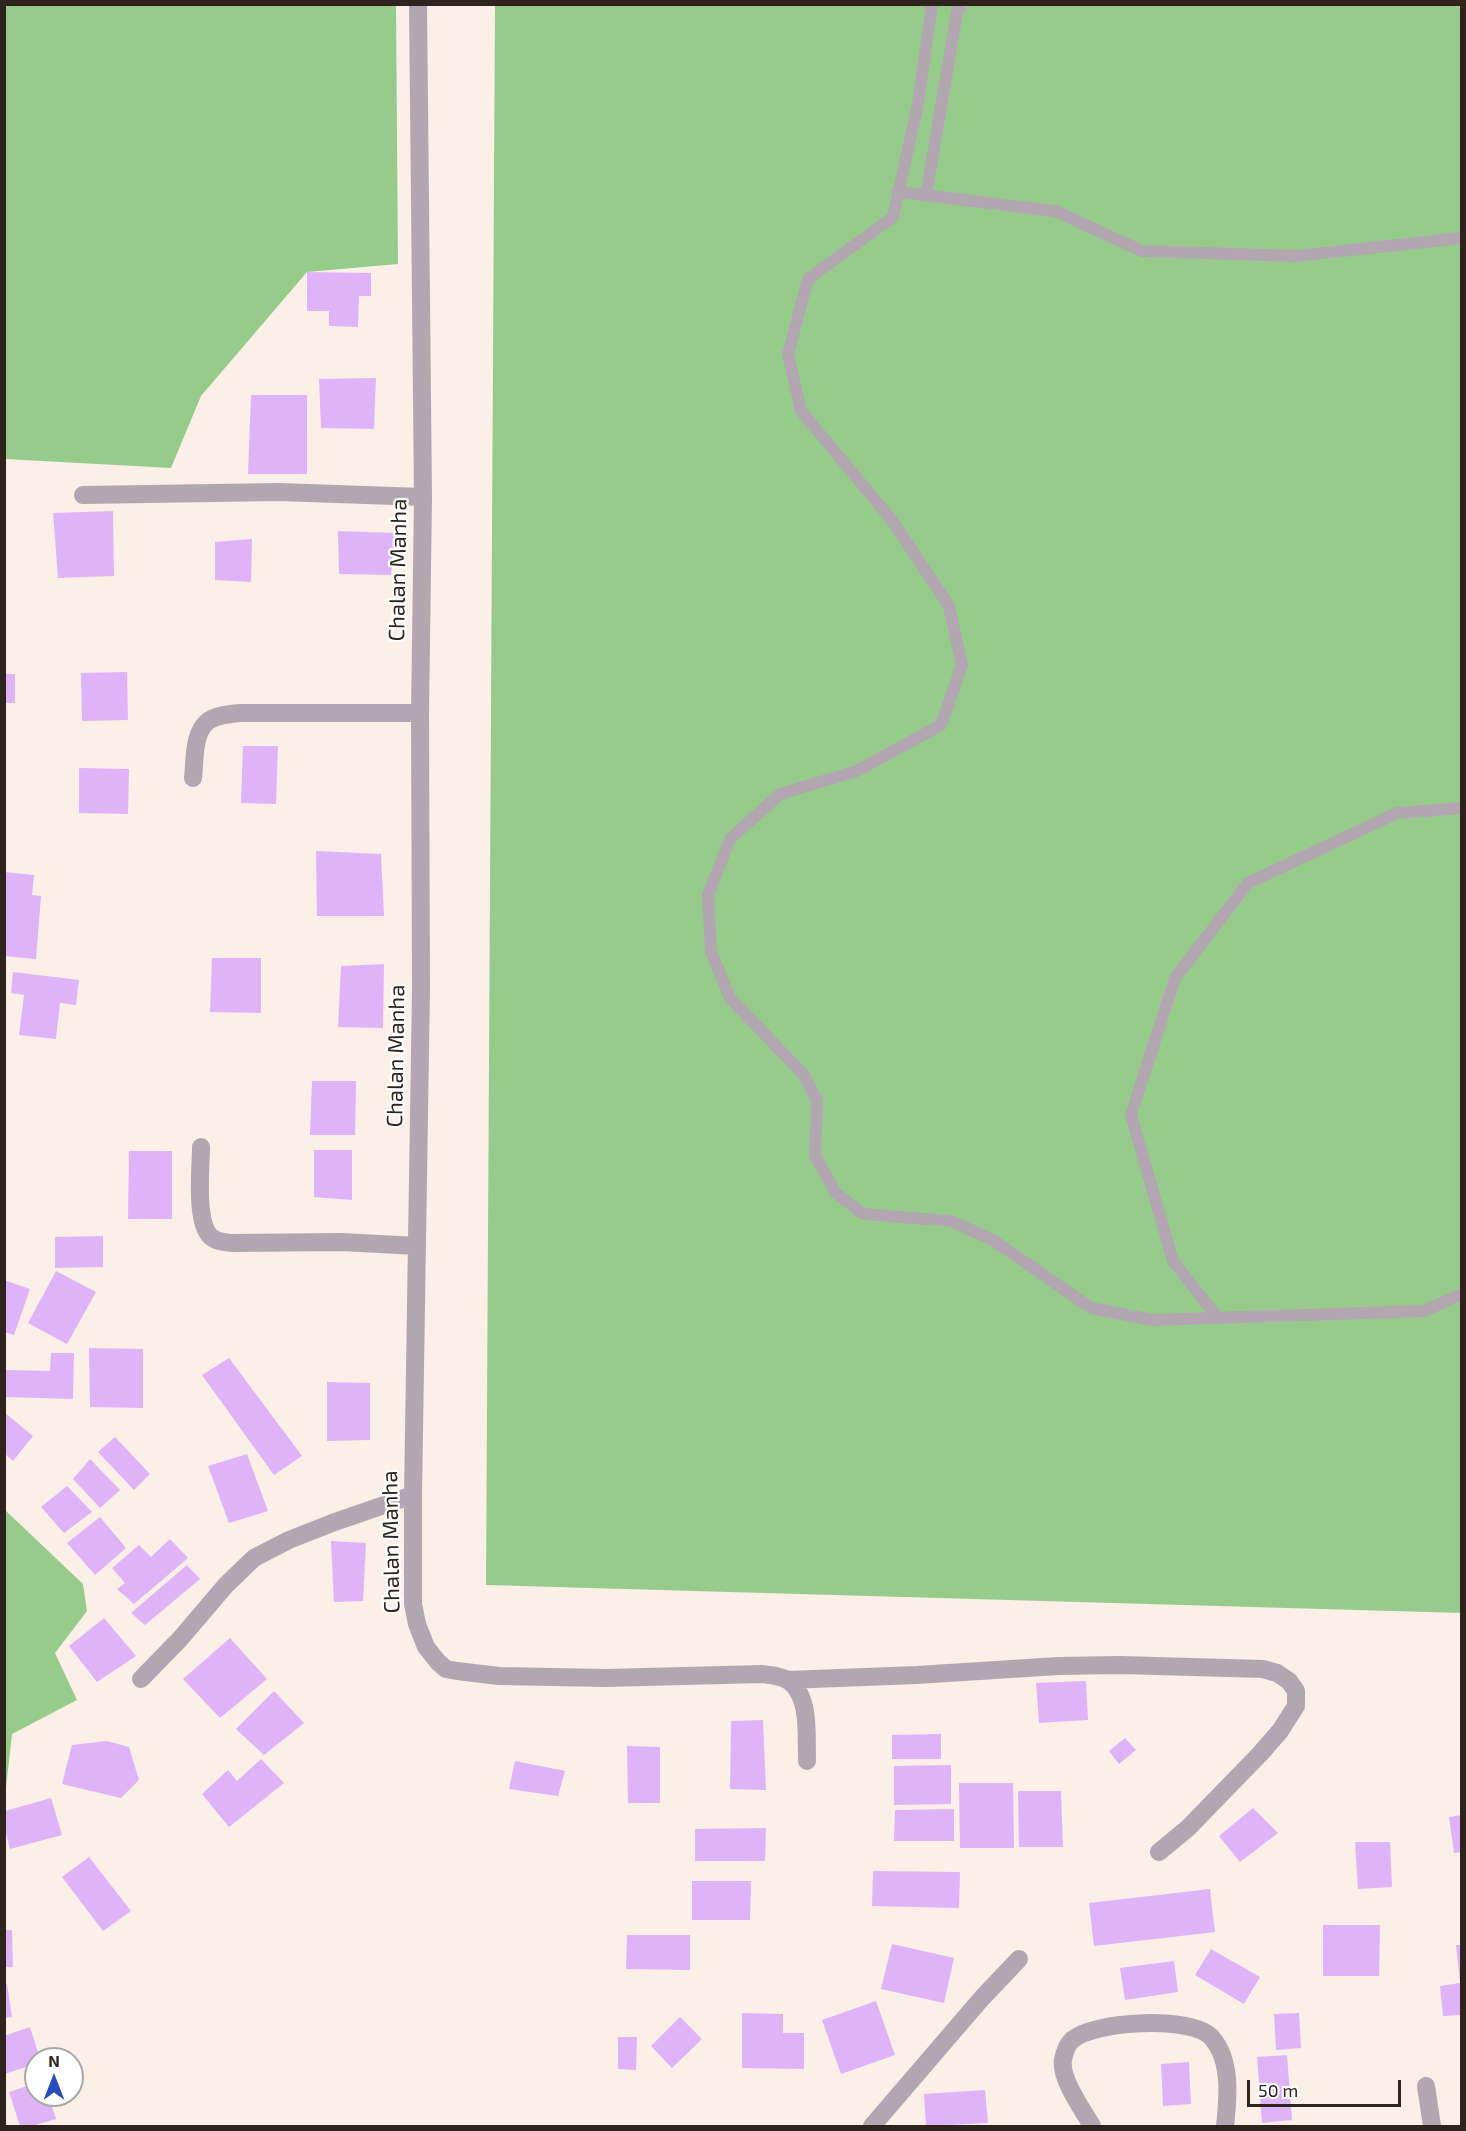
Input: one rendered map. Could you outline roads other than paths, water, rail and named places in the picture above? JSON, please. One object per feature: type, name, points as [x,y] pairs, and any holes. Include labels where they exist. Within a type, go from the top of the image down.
[{"type":"street","name":"Chalan Manha","points":[[418,4],[423,497],[420,713],[421,988],[413,1604],[417,1624],[426,1647],[447,1669],[499,1676],[606,1678],[762,1674],[788,1680],[1120,1665],[1263,1669],[1277,1673],[1289,1681],[1296,1691],[1296,1706],[1280,1731],[1188,1828],[1159,1852]]},
{"type":"street","points":[[83,495],[279,492],[423,497]]},
{"type":"street","points":[[193,778],[197,741],[201,731],[207,721],[222,715],[240,713],[420,713]]},
{"type":"street","points":[[201,1147],[202,1214],[206,1231],[217,1241],[232,1243],[342,1242],[417,1246]]},
{"type":"street","points":[[141,1679],[180,1639],[225,1585],[254,1558],[289,1540],[413,1495]]},
{"type":"street","points":[[788,1680],[801,1696],[807,1761]]},
{"type":"street","points":[[872,2127],[1018,1959]]},
{"type":"street","points":[[1092,2127],[1064,2076],[1063,2059],[1068,2046],[1080,2036],[1095,2030],[1155,2023],[1176,2023],[1196,2027],[1214,2041],[1223,2060],[1227,2086],[1226,2127]]},
{"type":"street","points":[[1426,2086],[1432,2127]]},
{"type":"lane","points":[[932,4],[918,104],[893,217],[808,279],[788,354],[801,411],[891,519],[949,606],[962,665],[941,725],[857,771],[780,794],[730,839],[708,895],[711,951],[730,998],[804,1075],[817,1101],[815,1156],[836,1193],[863,1214],[951,1221],[993,1240],[1091,1308],[1152,1320],[1424,1311],[1461,1294]]},
{"type":"lane","points":[[926,195],[957,13],[961,4]]},
{"type":"lane","points":[[898,192],[1055,210],[1142,251],[1296,256],[1461,238]]},
{"type":"lane","points":[[1218,1318],[1173,1261],[1131,1115],[1175,978],[1248,883],[1397,813],[1461,808]]}]
